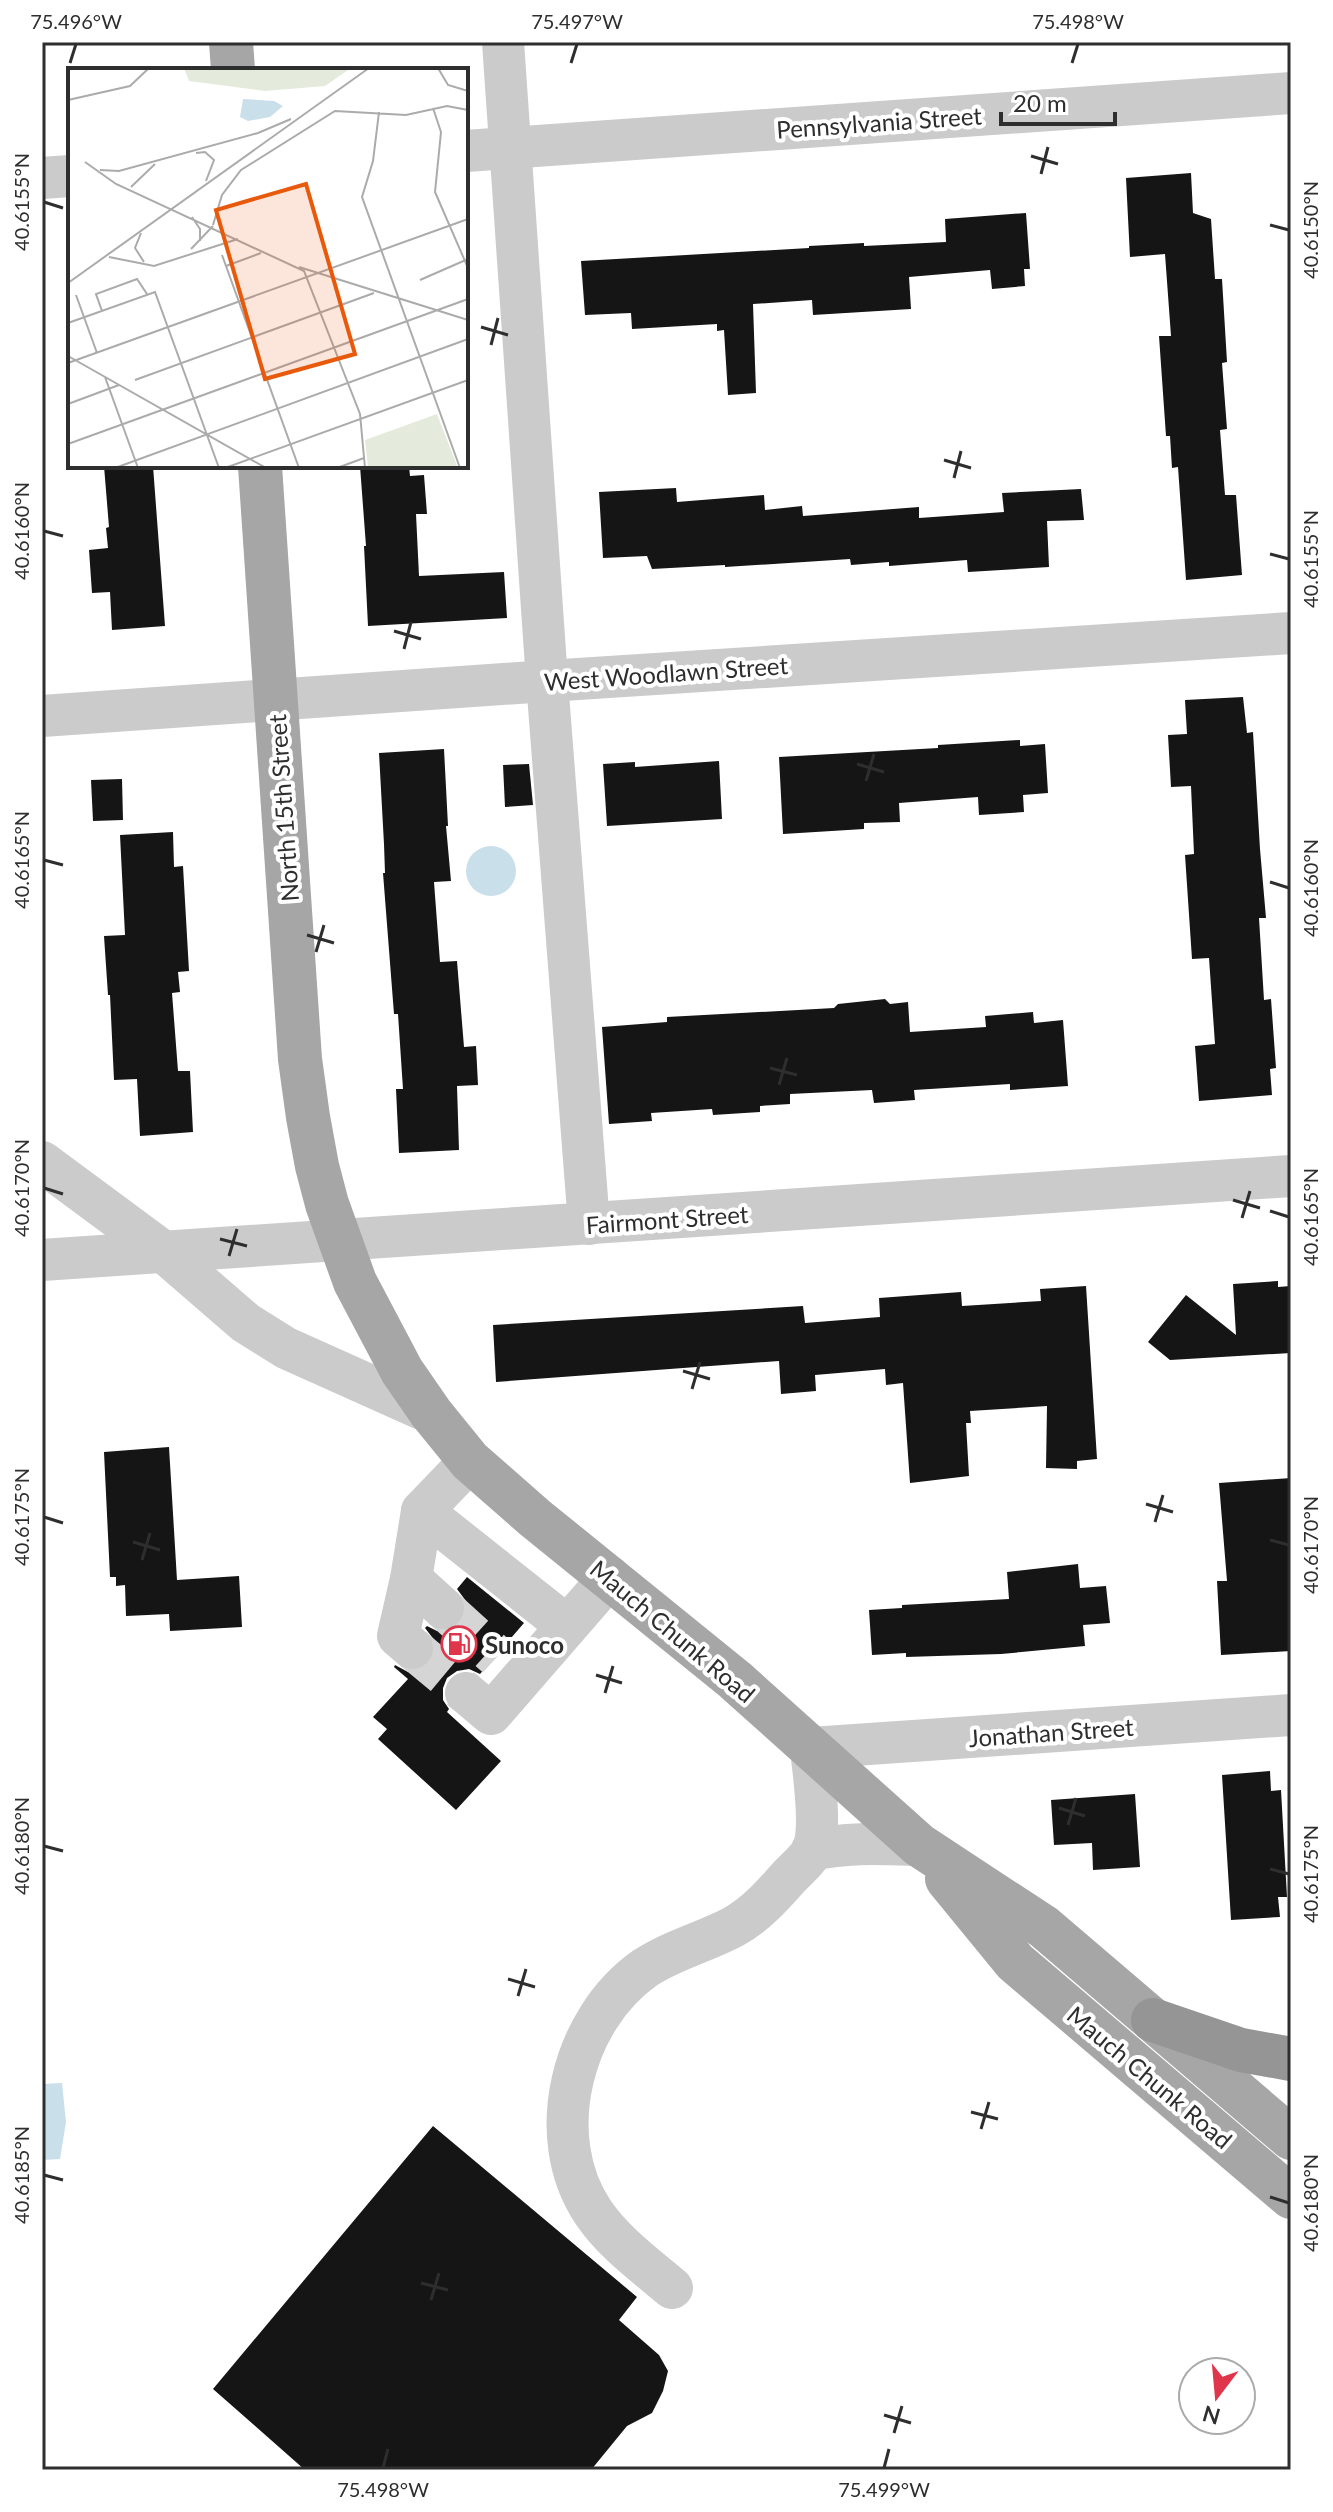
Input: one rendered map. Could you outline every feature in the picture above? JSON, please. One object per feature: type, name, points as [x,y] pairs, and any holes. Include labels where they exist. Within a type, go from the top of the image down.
[{"type":"highway","points":[[1153,2020],[1241,2050],[1291,2059]]},
{"type":"main road","points":[[231,42],[233,68]]},
{"type":"main road","name":"North 15th Street","points":[[260,468],[300,1059],[317,1166],[339,1241]]},
{"type":"main road","name":"Mauch Chunk Road","points":[[339,1241],[355,1282],[402,1371],[470,1461],[535,1518],[735,1680],[919,1845],[1044,1927],[1291,2138]]},
{"type":"main road","name":"Mauch Chunk Road","points":[[919,1845],[1015,1962],[1291,2197]]},
{"type":"street","points":[[503,42],[547,681],[589,1224]]},
{"type":"street","name":"Pennsylvania Street","points":[[468,151],[1291,93]]},
{"type":"street","points":[[42,178],[68,176]]},
{"type":"street","name":"West Woodlawn Street","points":[[42,716],[1291,633]]},
{"type":"street","name":"Mauch Chunk Road","points":[[42,1162],[165,1253],[246,1323],[286,1348],[431,1413]]},
{"type":"street","name":"Fairmont Street","points":[[42,1260],[1291,1176]]},
{"type":"street","points":[[412,1648],[398,1636],[422,1511],[470,1461]]},
{"type":"street","points":[[422,1511],[567,1626]]},
{"type":"street","points":[[466,1693],[491,1714],[509,1668],[567,1626],[610,1577]]},
{"type":"street","points":[[411,1579],[443,1608]]},
{"type":"street","name":"Jonathan Street","points":[[811,1748],[1291,1715]]},
{"type":"street","points":[[672,2288],[609,2233],[592,2211],[579,2185],[567,2125],[570,2093],[579,2058],[590,2031],[605,2007],[624,1986],[646,1967],[733,1926],[755,1912],[812,1850],[816,1806],[811,1748]]},
{"type":"street","points":[[812,1850],[859,1843],[919,1845]]},
{"type":"water","points":[[491,846],[509,853],[516,871],[509,889],[491,896],[473,889],[466,871],[473,853]]},
{"type":"water","points":[[62,2083],[66,2122],[60,2159],[42,2160],[42,2084]]},
{"type":"building","points":[[1191,173],[1193,213],[1211,219],[1215,279],[1222,279],[1227,362],[1222,363],[1227,429],[1220,430],[1225,495],[1236,495],[1242,575],[1186,580],[1178,467],[1172,468],[1170,436],[1166,436],[1159,336],[1171,336],[1165,254],[1130,257],[1126,178]]},
{"type":"building","points":[[1026,213],[1030,269],[1024,269],[1025,286],[992,289],[990,270],[909,277],[911,309],[813,315],[812,300],[753,304],[756,393],[728,395],[724,330],[717,331],[717,324],[632,329],[631,313],[585,315],[581,261],[864,243],[864,246],[946,242],[945,219]]},
{"type":"building","points":[[104,468],[153,468],[165,626],[112,630],[110,592],[92,593],[89,550],[108,548],[106,528],[109,527]]},
{"type":"building","points":[[360,468],[409,468],[410,476],[424,475],[427,514],[416,514],[419,576],[504,572],[507,618],[368,626]]},
{"type":"building","points":[[676,488],[677,502],[764,495],[765,510],[802,506],[803,516],[919,507],[919,518],[1004,512],[1002,493],[1081,489],[1084,520],[1047,521],[1049,567],[968,572],[967,560],[889,566],[889,562],[851,565],[850,559],[652,569],[647,556],[603,558],[599,492]]},
{"type":"building","points":[[1243,697],[1247,733],[1253,732],[1266,918],[1259,918],[1264,1000],[1271,999],[1276,1068],[1270,1069],[1272,1095],[1199,1101],[1195,1046],[1215,1044],[1209,958],[1192,959],[1185,855],[1194,854],[1191,786],[1171,787],[1168,735],[1187,734],[1185,700]]},
{"type":"building","points":[[1020,740],[1020,746],[1045,744],[1048,793],[1023,795],[1024,812],[979,815],[978,797],[899,803],[900,822],[864,823],[864,829],[783,834],[779,757]]},
{"type":"building","points":[[444,749],[451,881],[434,882],[440,962],[457,961],[464,1047],[476,1046],[478,1085],[457,1086],[459,1150],[399,1153],[396,1089],[403,1089],[383,873],[379,753]]},
{"type":"building","points":[[719,761],[722,819],[607,826],[603,764],[635,762],[635,767]]},
{"type":"building","points":[[529,764],[533,805],[505,807],[503,765]]},
{"type":"building","points":[[122,779],[123,820],[93,821],[91,780]]},
{"type":"building","points":[[173,832],[174,867],[183,866],[189,971],[178,972],[180,992],[172,993],[178,1071],[190,1071],[193,1132],[140,1136],[137,1079],[114,1080],[104,936],[125,935],[120,835]]},
{"type":"building","points":[[885,999],[890,1004],[908,1002],[910,1032],[986,1027],[985,1016],[1033,1012],[1034,1023],[1063,1020],[1068,1086],[1010,1090],[1010,1084],[914,1090],[915,1100],[874,1103],[872,1090],[790,1094],[790,1104],[760,1106],[760,1112],[713,1115],[712,1109],[651,1113],[652,1121],[609,1124],[602,1027],[667,1022],[667,1017],[834,1008],[838,1004]]},
{"type":"building","points":[[1278,1281],[1278,1287],[1291,1286],[1291,1353],[1170,1360],[1148,1342],[1186,1295],[1236,1335],[1233,1284]]},
{"type":"building","points":[[1086,1286],[1097,1459],[1077,1461],[1077,1469],[1046,1468],[1047,1406],[970,1411],[971,1423],[966,1423],[969,1476],[910,1483],[903,1383],[886,1385],[885,1369],[815,1375],[816,1391],[781,1394],[779,1361],[496,1382],[493,1325],[803,1306],[805,1323],[880,1317],[879,1298],[961,1292],[962,1306],[1041,1301],[1040,1289]]},
{"type":"building","points":[[169,1447],[177,1580],[239,1576],[242,1627],[170,1631],[169,1614],[126,1616],[125,1585],[116,1586],[116,1577],[110,1577],[104,1452]]},
{"type":"building","points":[[1291,1478],[1291,1651],[1221,1655],[1217,1581],[1227,1581],[1219,1483]]},
{"type":"building","points":[[1078,1564],[1080,1588],[1106,1586],[1110,1623],[1083,1625],[1085,1646],[1001,1654],[872,1655],[869,1610],[1009,1599],[1007,1572]]},
{"type":"building","points":[[467,1577],[524,1623],[480,1674],[469,1669],[457,1671],[447,1678],[443,1688],[443,1700],[449,1709],[447,1712],[501,1761],[456,1810],[378,1739],[387,1729],[373,1717],[408,1679],[395,1665],[408,1672],[421,1670],[431,1663],[436,1652],[435,1641],[425,1628],[450,1631],[461,1623],[466,1614],[466,1601],[457,1589]]},
{"type":"building","points":[[1270,1771],[1271,1791],[1281,1790],[1287,1897],[1278,1897],[1280,1917],[1231,1920],[1222,1775]]},
{"type":"building","points":[[1135,1794],[1140,1867],[1093,1870],[1092,1843],[1054,1845],[1051,1800]]},
{"type":"building","points":[[433,2126],[637,2297],[619,2320],[659,2355],[668,2371],[663,2391],[652,2413],[627,2426],[591,2470],[305,2470],[213,2389]]},
{"type":"tunnel","points":[[443,1608],[497,1657]]},
{"type":"tunnel","points":[[412,1648],[466,1693]]},
{"type":"place","name":"Sunoco","points":[[459,1644]]}]
